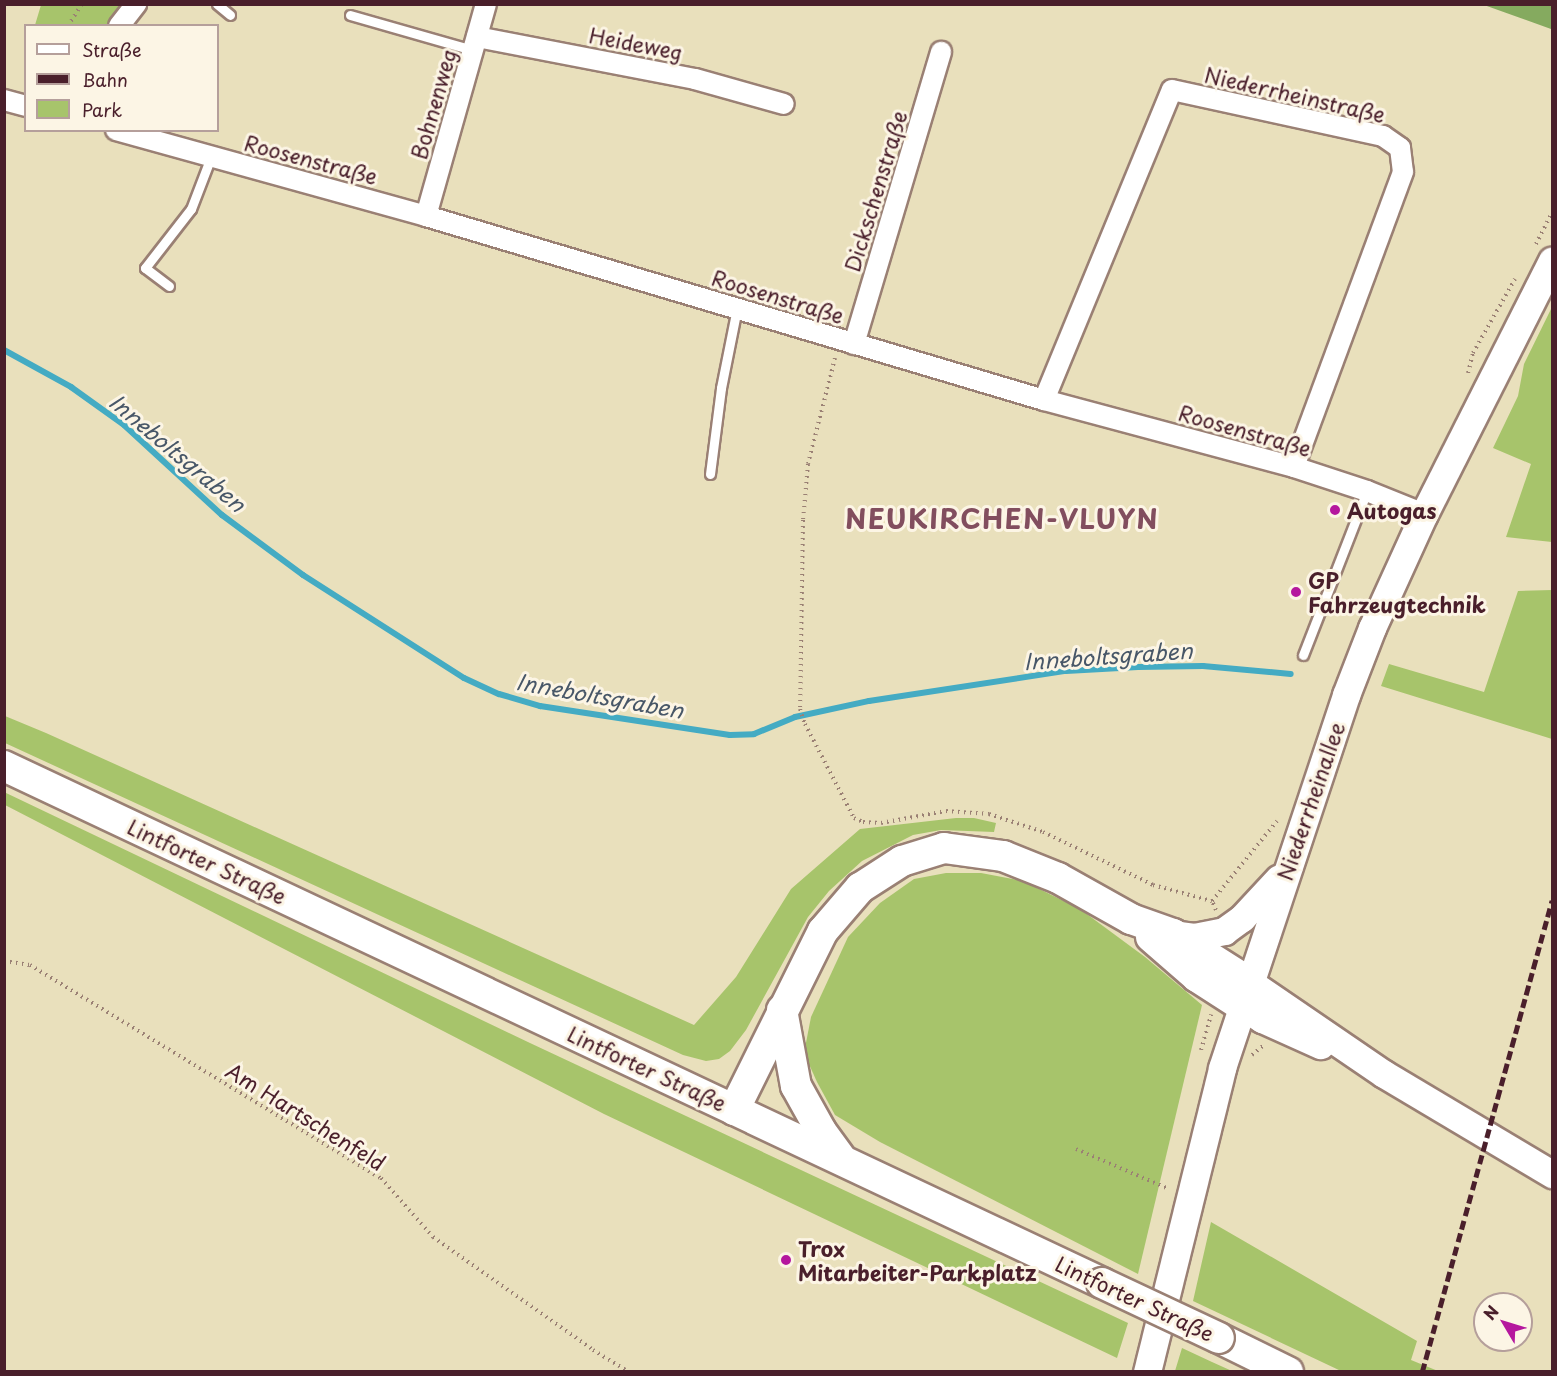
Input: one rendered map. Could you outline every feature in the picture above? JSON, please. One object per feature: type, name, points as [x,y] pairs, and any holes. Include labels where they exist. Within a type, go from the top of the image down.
[{"type":"main road","name":"Niederrheinallee","points":[[1147,1371],[1222,1068],[1346,695],[1372,628],[1424,514],[1552,261]]},
{"type":"main road","name":"Lintforter Straße","points":[[4,766],[734,1110],[840,1157],[1288,1371]]},
{"type":"main road","points":[[734,1110],[823,931],[860,888],[902,861],[944,848],[1003,856],[1058,878],[1131,919],[1173,934],[1194,937],[1224,931],[1242,918],[1286,870]]},
{"type":"main road","points":[[1131,919],[1197,977],[1245,994]]},
{"type":"main road","points":[[1173,934],[1245,994],[1552,1174]]},
{"type":"main road","points":[[782,1010],[796,1086],[821,1131],[840,1157]]},
{"type":"street","points":[[121,24],[136,4]]},
{"type":"street","name":"Bohnenweg","points":[[426,216],[486,4]]},
{"type":"street","name":"Heideweg","points":[[475,44],[695,79],[784,104]]},
{"type":"street","name":"Dickschenstraße","points":[[847,342],[941,52]]},
{"type":"street","name":"Niederrheinstraße","points":[[1044,400],[1172,90],[1383,136],[1400,148],[1402,172],[1294,467]]},
{"type":"street","points":[[4,100],[24,105]]},
{"type":"street","name":"Roosenstraße","points":[[123,132],[426,216],[1044,400],[1294,467],[1367,491],[1424,514]]},
{"type":"lane","points":[[217,4],[230,15]]},
{"type":"lane","points":[[350,15],[475,44]]},
{"type":"lane","points":[[169,286],[145,268],[190,209],[211,157]]},
{"type":"lane","points":[[710,474],[722,388],[737,308]]},
{"type":"lane","points":[[1303,655],[1367,491]]},
{"type":"path","points":[[69,24],[82,4]]},
{"type":"path","points":[[805,724],[800,709],[803,520],[808,464],[847,342]]},
{"type":"path","name":"Am Hartschenfeld","points":[[4,961],[30,965],[381,1178],[433,1237],[593,1350],[629,1371]]},
{"type":"path","points":[[1076,1149],[1166,1188],[1190,1193]]},
{"type":"green space","points":[[41,4],[123,5],[107,24],[35,24]]},
{"type":"green space","points":[[1484,5],[1552,5],[1552,30],[1551,29]]},
{"type":"green space","points":[[1552,307],[1552,542],[1506,537],[1531,464],[1493,448],[1518,396],[1524,364]]},
{"type":"green space","points":[[1552,590],[1552,739],[1381,686],[1389,664],[1484,692],[1518,591]]},
{"type":"green space","points":[[5,716],[694,1025],[736,977],[791,889],[860,829],[956,818],[974,818],[996,823],[994,832],[941,830],[913,835],[862,861],[829,891],[808,917],[746,1030],[730,1051],[719,1059],[706,1061],[683,1055],[5,743]]},
{"type":"green space","points":[[4,792],[530,1043],[1128,1323],[1117,1358],[604,1114],[5,805]]},
{"type":"green space","points":[[946,873],[981,873],[1023,881],[1080,909],[1145,957],[1202,1005],[1138,1274],[880,1142],[835,1115],[817,1082],[804,1053],[811,1017],[848,937],[880,903],[914,879]]},
{"type":"green space","points":[[1211,1222],[1417,1341],[1411,1360],[1438,1371],[1341,1371],[1193,1301]]},
{"type":"green space","points":[[1182,1348],[1212,1362],[1232,1371],[1175,1371]]},
{"type":"waterway","name":"Inneboltsgraben","points":[[4,350],[71,387],[124,425],[222,515],[303,575],[464,678],[499,694],[540,706],[730,735],[754,734],[795,717],[869,701],[1066,671],[1203,666],[1291,674]]},
{"type":"railway","points":[[1422,1372],[1552,901]]},
{"type":"place","name":"Autogas","points":[[1335,510]]},
{"type":"place","name":"GP Fahrzeugtechnik","points":[[1296,592]]},
{"type":"place","name":"Trox Mitarbeiter-Parkplatz","points":[[786,1260]]},
{"type":"district","name":"NEUKIRCHEN-VLUYN","points":[[1002,518]]}]
